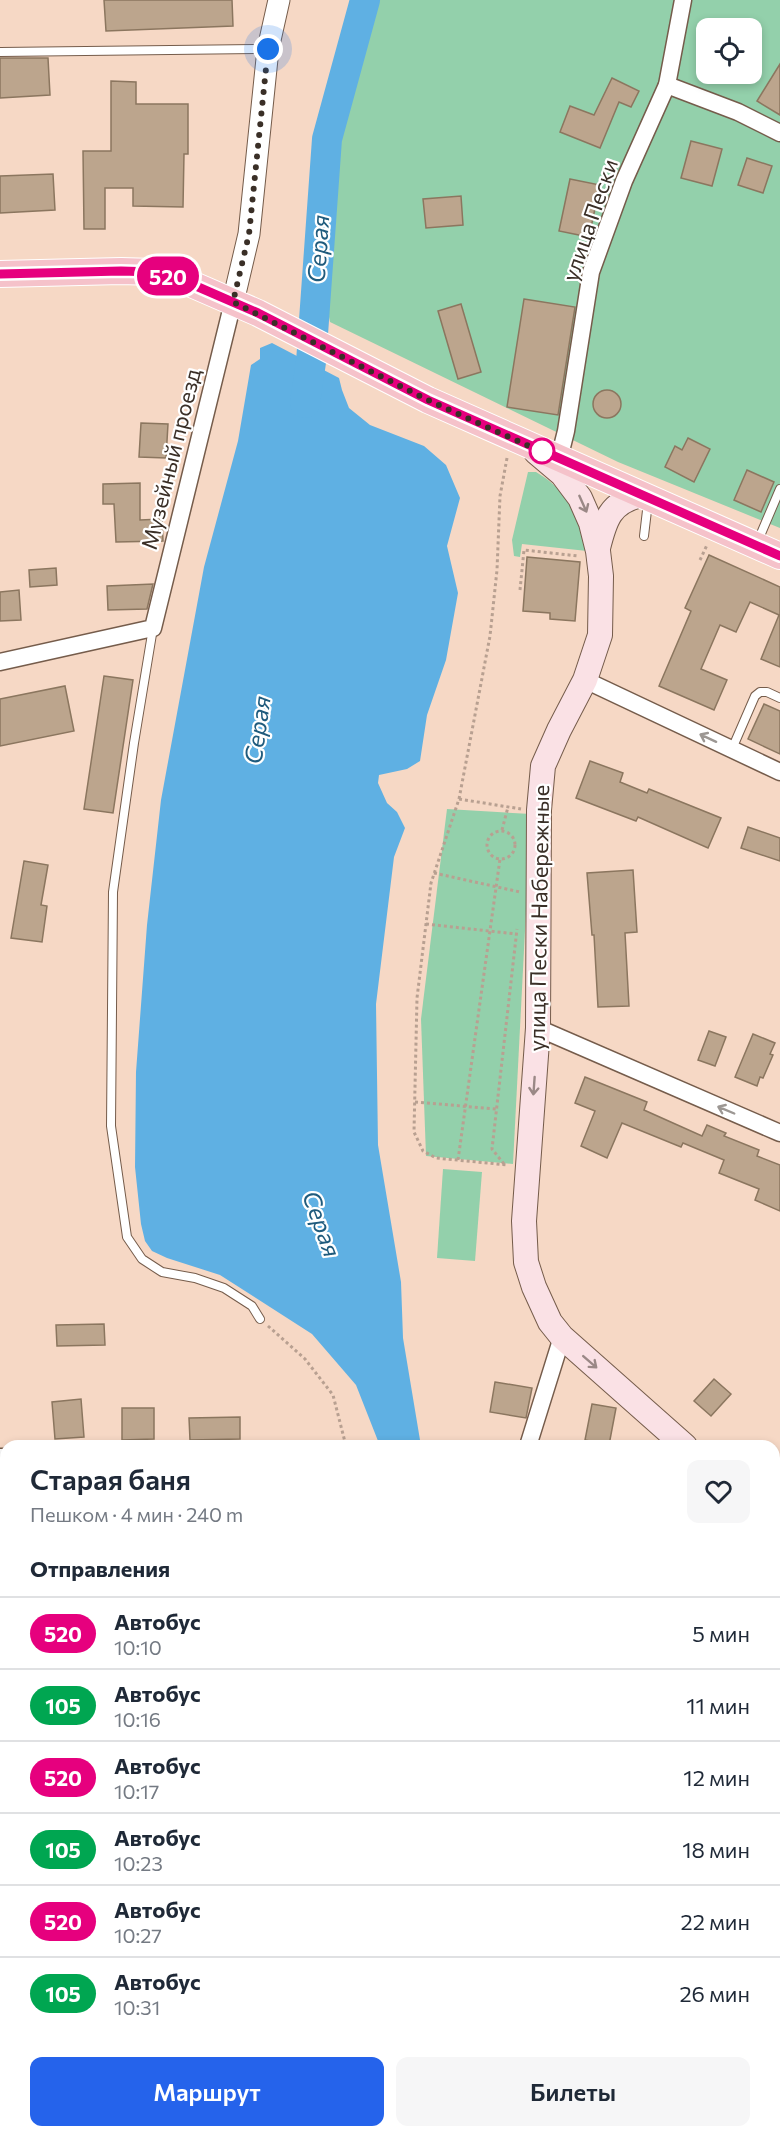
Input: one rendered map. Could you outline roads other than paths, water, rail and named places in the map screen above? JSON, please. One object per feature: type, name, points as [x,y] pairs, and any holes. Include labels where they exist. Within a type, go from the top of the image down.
[{"type":"main road","points":[[0,274],[154,272],[189,283],[258,313],[519,448],[559,459],[780,556]]},
{"type":"main road","name":"улица Пески Набережные","points":[[519,448],[562,474],[580,498],[591,523],[590,554],[601,576],[600,634],[585,680],[543,766],[539,810],[538,1028],[524,1221],[526,1262],[534,1287],[550,1322],[562,1337],[678,1440]]},
{"type":"main road","name":"улица Пески Набережные","points":[[590,554],[612,510],[631,497],[644,497]]},
{"type":"street","points":[[233,302],[249,234],[268,49],[279,0]]},
{"type":"street","name":"улица Пески","points":[[559,459],[572,399],[591,272],[624,181],[667,85],[683,0]]},
{"type":"street","points":[[667,85],[738,111],[780,133]]},
{"type":"street","name":"Музейный проезд","points":[[153,627],[233,302]]},
{"type":"street","points":[[0,662],[153,627]]},
{"type":"street","points":[[585,680],[780,772]]},
{"type":"street","points":[[538,1028],[780,1133]]},
{"type":"street","points":[[530,1440],[562,1337]]},
{"type":"lane","points":[[0,52],[268,49]]},
{"type":"lane","points":[[756,546],[780,489]]},
{"type":"lane","points":[[644,497],[644,536]]},
{"type":"lane","points":[[153,627],[113,892],[111,1126],[127,1237],[142,1259],[162,1272],[195,1278],[224,1288],[252,1306],[260,1319]]},
{"type":"lane","points":[[732,749],[755,696],[760,692],[767,692],[780,698]]},
{"type":"water","points":[[272,343],[339,378],[349,408],[370,425],[424,446],[446,465],[460,498],[447,546],[458,593],[446,660],[427,715],[420,761],[407,769],[379,775],[378,783],[387,803],[397,812],[405,828],[394,857],[376,1004],[378,1145],[401,1282],[403,1338],[420,1440],[378,1440],[356,1385],[312,1334],[220,1275],[152,1251],[145,1241],[141,1224],[135,1167],[136,1072],[147,925],[161,800],[204,567],[238,441],[251,365],[260,359],[260,348]]},
{"type":"waterway","name":"Серая","points":[[305,403],[311,362],[327,139],[365,0]]}]
